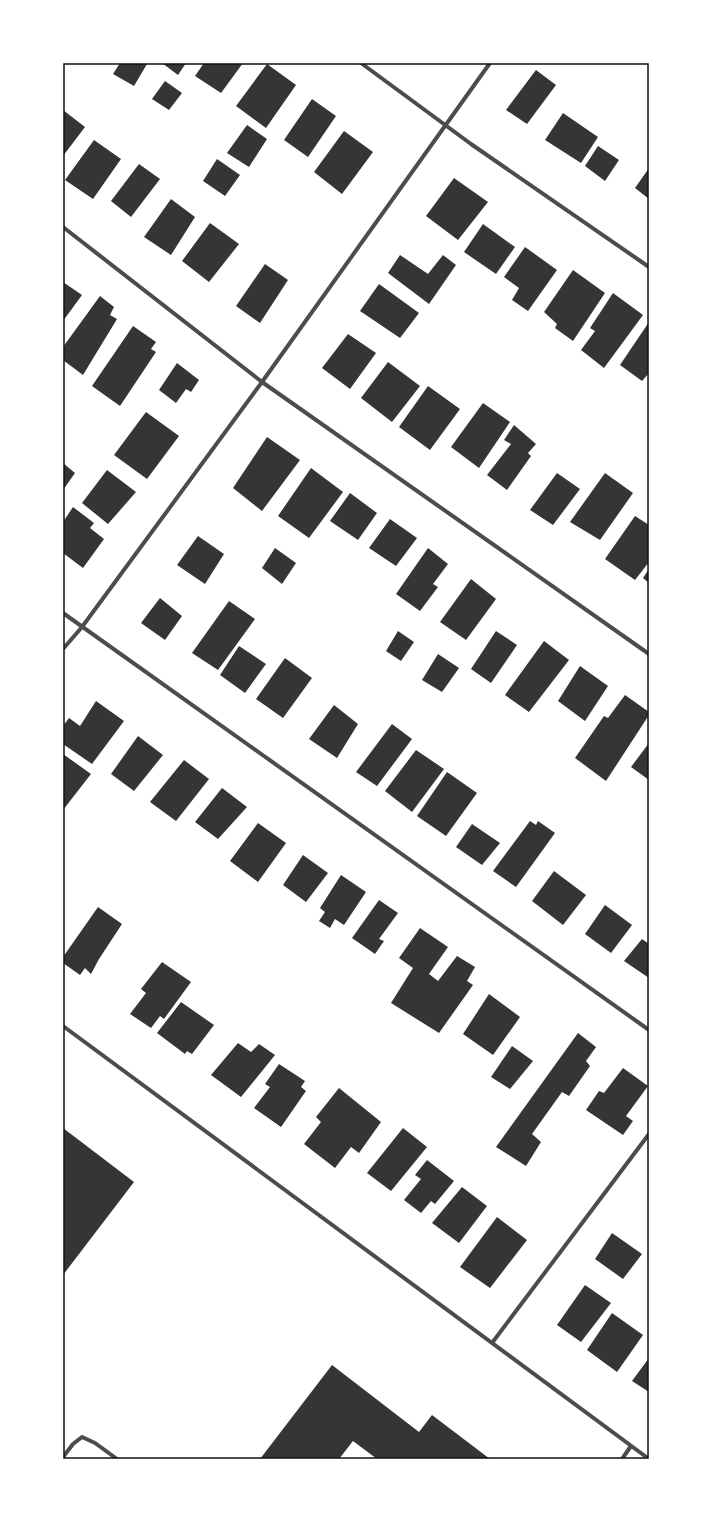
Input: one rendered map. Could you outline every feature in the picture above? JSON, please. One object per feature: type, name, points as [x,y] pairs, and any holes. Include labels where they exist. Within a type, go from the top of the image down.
[{"type":"street","points":[[362,63],[446,125],[649,268]]},
{"type":"street","points":[[63,649],[82,627],[262,382],[490,63]]},
{"type":"street","points":[[63,227],[262,382],[649,654]]},
{"type":"street","points":[[63,613],[649,1030]]},
{"type":"street","points":[[63,1026],[649,1459]]},
{"type":"street","points":[[492,1343],[649,1134]]},
{"type":"street","points":[[63,1457],[73,1444],[82,1437],[95,1442],[117,1459]]},
{"type":"street","points":[[622,1459],[631,1446]]},
{"type":"building","points":[[120,63],[147,64],[134,86],[113,74]]},
{"type":"building","points":[[162,63],[186,63],[178,75]]},
{"type":"building","points":[[204,63],[243,63],[221,93],[195,76]]},
{"type":"building","points":[[267,64],[296,85],[266,128],[236,106]]},
{"type":"building","points":[[536,70],[556,85],[527,124],[506,110]]},
{"type":"building","points":[[165,81],[182,93],[169,110],[152,99]]},
{"type":"building","points":[[312,99],[336,116],[308,157],[284,140]]},
{"type":"building","points":[[63,110],[85,127],[63,156]]},
{"type":"building","points":[[563,113],[598,137],[581,163],[545,140]]},
{"type":"building","points":[[247,125],[267,139],[249,167],[227,153]]},
{"type":"building","points":[[344,131],[373,152],[342,194],[314,172]]},
{"type":"building","points":[[94,140],[121,159],[93,199],[65,180]]},
{"type":"building","points":[[598,146],[619,160],[605,181],[585,166]]},
{"type":"building","points":[[217,159],[240,175],[225,196],[203,181]]},
{"type":"building","points":[[139,164],[160,179],[131,217],[111,201]]},
{"type":"building","points":[[649,168],[649,199],[635,188]]},
{"type":"building","points":[[454,178],[488,202],[458,240],[426,216]]},
{"type":"building","points":[[171,199],[195,217],[171,255],[144,237]]},
{"type":"building","points":[[210,223],[239,244],[209,282],[182,261]]},
{"type":"building","points":[[483,224],[515,247],[496,274],[464,252]]},
{"type":"building","points":[[525,247],[557,270],[528,311],[512,300],[519,288],[504,277]]},
{"type":"building","points":[[400,255],[428,274],[443,255],[456,265],[429,304],[388,273]]},
{"type":"building","points":[[265,264],[288,280],[260,323],[236,306]]},
{"type":"building","points":[[573,270],[605,293],[573,341],[555,328],[557,324],[544,312]]},
{"type":"building","points":[[63,282],[82,295],[63,321]]},
{"type":"building","points":[[379,284],[419,313],[400,338],[360,311]]},
{"type":"building","points":[[613,293],[643,315],[604,368],[581,350],[595,331],[590,328]]},
{"type":"building","points":[[100,296],[114,307],[110,315],[117,319],[83,375],[63,360],[63,347]]},
{"type":"building","points":[[649,322],[649,373],[642,381],[620,365]]},
{"type":"building","points":[[133,326],[156,342],[151,349],[156,352],[120,406],[92,386]]},
{"type":"building","points":[[348,334],[376,353],[350,389],[322,368]]},
{"type":"building","points":[[388,362],[420,386],[392,422],[361,398]]},
{"type":"building","points":[[177,363],[199,380],[191,392],[186,389],[176,403],[159,390]]},
{"type":"building","points":[[428,386],[460,409],[430,450],[399,427]]},
{"type":"building","points":[[483,403],[510,422],[479,468],[451,447]]},
{"type":"building","points":[[146,412],[179,436],[147,479],[114,455]]},
{"type":"building","points":[[514,425],[536,444],[528,453],[531,456],[507,490],[487,475],[511,444],[504,440]]},
{"type":"building","points":[[267,437],[300,460],[262,511],[233,488]]},
{"type":"building","points":[[63,463],[75,473],[63,490]]},
{"type":"building","points":[[311,468],[343,492],[309,538],[278,516]]},
{"type":"building","points":[[107,470],[136,492],[108,524],[82,503]]},
{"type":"building","points":[[557,473],[580,489],[553,525],[530,510]]},
{"type":"building","points":[[605,473],[633,493],[600,540],[570,522]]},
{"type":"building","points":[[350,493],[377,513],[358,540],[330,521]]},
{"type":"building","points":[[73,507],[94,523],[90,528],[104,539],[83,568],[63,553],[63,522]]},
{"type":"building","points":[[635,516],[649,525],[649,562],[635,580],[605,559]]},
{"type":"building","points":[[390,519],[417,538],[396,566],[369,548]]},
{"type":"building","points":[[198,536],[224,554],[205,584],[177,565]]},
{"type":"building","points":[[275,548],[296,563],[282,584],[262,568]]},
{"type":"building","points":[[428,548],[448,564],[433,584],[438,587],[420,611],[396,594]]},
{"type":"building","points":[[649,569],[649,583],[643,578]]},
{"type":"building","points":[[471,579],[496,599],[466,640],[440,622]]},
{"type":"building","points":[[160,598],[182,616],[165,640],[141,623]]},
{"type":"building","points":[[229,601],[255,619],[218,670],[192,653]]},
{"type":"building","points":[[398,631],[414,642],[401,661],[386,651]]},
{"type":"building","points":[[496,631],[517,645],[491,683],[471,669]]},
{"type":"building","points":[[544,641],[569,660],[529,712],[505,695]]},
{"type":"building","points":[[239,646],[266,664],[245,693],[220,675]]},
{"type":"building","points":[[438,654],[459,668],[442,692],[422,680]]},
{"type":"building","points":[[285,658],[312,678],[283,718],[256,699]]},
{"type":"building","points":[[580,666],[608,686],[585,721],[558,701]]},
{"type":"building","points":[[625,695],[649,712],[649,715],[606,781],[575,758],[604,716],[608,718]]},
{"type":"building","points":[[96,701],[124,721],[92,764],[63,744],[63,726],[69,718],[80,726]]},
{"type":"building","points":[[334,705],[358,724],[337,758],[309,739]]},
{"type":"building","points":[[392,724],[412,739],[377,786],[356,772]]},
{"type":"building","points":[[138,736],[163,755],[134,791],[111,774]]},
{"type":"building","points":[[649,743],[649,780],[631,767]]},
{"type":"building","points":[[416,750],[444,769],[412,812],[385,791]]},
{"type":"building","points":[[63,754],[91,774],[63,810]]},
{"type":"building","points":[[184,760],[209,779],[176,821],[150,802]]},
{"type":"building","points":[[447,772],[477,793],[446,836],[417,816]]},
{"type":"building","points":[[222,788],[247,807],[218,839],[195,822]]},
{"type":"building","points":[[530,821],[536,825],[538,821],[555,833],[516,887],[493,871]]},
{"type":"building","points":[[258,823],[286,843],[258,882],[230,861]]},
{"type":"building","points":[[472,824],[500,843],[482,865],[456,847]]},
{"type":"building","points":[[303,855],[328,873],[306,902],[283,885]]},
{"type":"building","points":[[554,871],[586,895],[563,925],[532,901]]},
{"type":"building","points":[[341,875],[366,892],[344,925],[335,919],[330,928],[319,921],[325,912],[320,908]]},
{"type":"building","points":[[379,900],[398,913],[379,939],[384,941],[375,954],[352,938]]},
{"type":"building","points":[[605,905],[632,925],[611,953],[585,934]]},
{"type":"building","points":[[98,907],[122,924],[91,974],[85,968],[80,975],[63,963],[63,957]]},
{"type":"building","points":[[420,928],[448,947],[429,974],[438,981],[457,956],[475,967],[467,981],[473,985],[439,1033],[391,1003],[413,968],[399,958]]},
{"type":"building","points":[[642,939],[649,944],[649,978],[624,961]]},
{"type":"building","points":[[162,962],[191,982],[164,1019],[160,1016],[151,1028],[130,1014],[146,993],[141,989]]},
{"type":"building","points":[[489,994],[520,1017],[493,1055],[463,1034]]},
{"type":"building","points":[[181,1002],[214,1025],[192,1054],[187,1051],[185,1054],[157,1033]]},
{"type":"building","points":[[578,1033],[596,1047],[586,1061],[590,1066],[569,1096],[562,1092],[532,1134],[541,1142],[526,1166],[496,1147]]},
{"type":"building","points":[[238,1043],[251,1052],[259,1044],[275,1055],[241,1097],[211,1075]]},
{"type":"building","points":[[512,1046],[533,1061],[510,1089],[491,1077]]},
{"type":"building","points":[[279,1064],[305,1081],[301,1087],[306,1091],[281,1127],[254,1108],[270,1087],[265,1084]]},
{"type":"building","points":[[623,1068],[648,1086],[626,1116],[633,1121],[623,1135],[586,1110],[599,1091],[604,1093]]},
{"type":"building","points":[[339,1088],[381,1122],[359,1153],[351,1147],[335,1168],[304,1144],[321,1122],[316,1117]]},
{"type":"building","points":[[63,1128],[134,1182],[63,1275]]},
{"type":"building","points":[[403,1128],[427,1147],[391,1191],[367,1173]]},
{"type":"building","points":[[427,1160],[454,1181],[435,1204],[431,1201],[421,1213],[404,1200],[421,1179],[415,1175]]},
{"type":"building","points":[[462,1187],[487,1206],[459,1243],[432,1223]]},
{"type":"building","points":[[497,1217],[527,1240],[490,1288],[460,1267]]},
{"type":"building","points":[[612,1233],[642,1254],[623,1279],[595,1259]]},
{"type":"building","points":[[585,1285],[611,1303],[581,1342],[557,1325]]},
{"type":"building","points":[[612,1313],[643,1335],[617,1372],[587,1350]]},
{"type":"building","points":[[649,1358],[649,1392],[632,1381]]},
{"type":"building","points":[[332,1365],[419,1432],[432,1415],[490,1459],[377,1459],[353,1441],[339,1459],[260,1459]]}]
